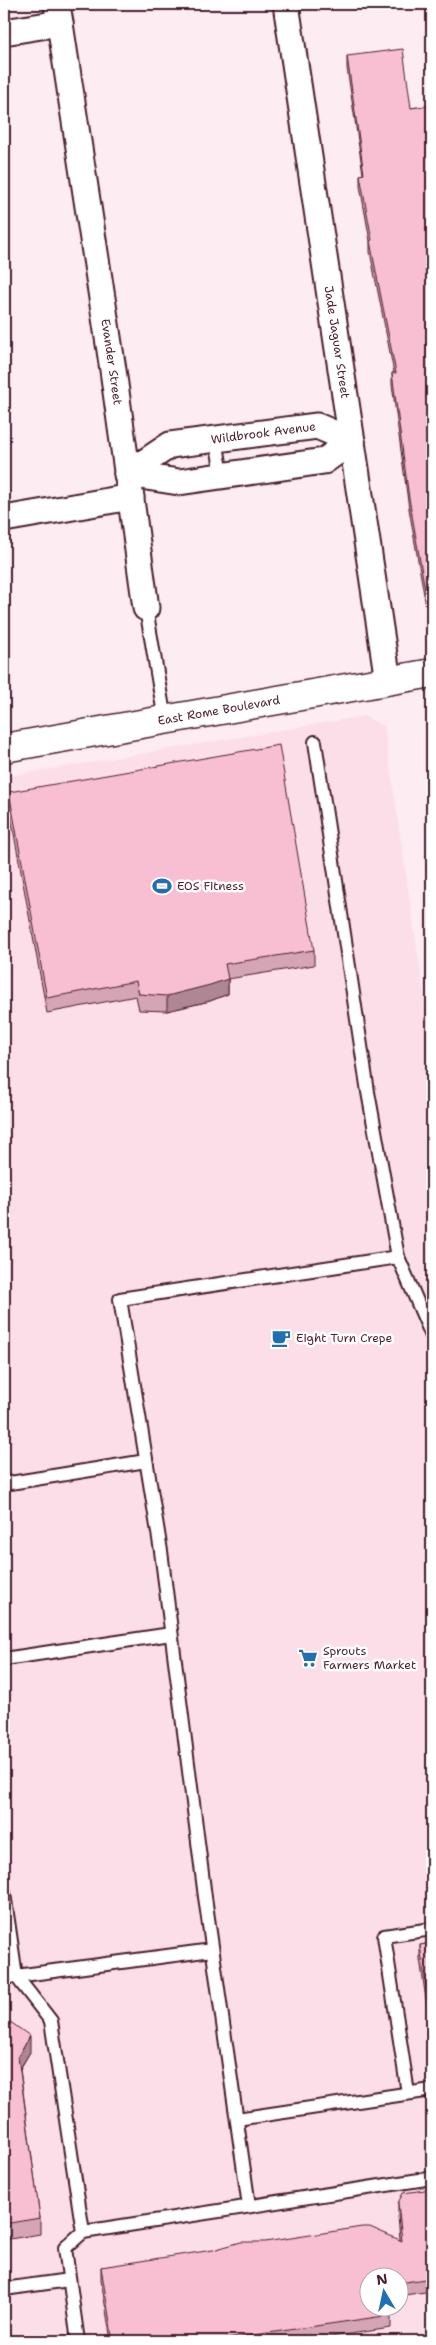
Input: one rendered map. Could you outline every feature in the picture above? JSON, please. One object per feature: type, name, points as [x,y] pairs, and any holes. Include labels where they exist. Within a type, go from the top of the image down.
[{"type":"street","name":"Jade Jaguar Street","points":[[286,4],[388,680]]},
{"type":"street","points":[[4,32],[59,13]]},
{"type":"street","name":"Evander Street","points":[[59,13],[146,608]]},
{"type":"street","name":"Wildbrook Avenue","points":[[129,486],[170,445],[317,426],[352,441]]},
{"type":"street","name":"Wildbrook Avenue","points":[[4,519],[129,486],[179,482],[324,461],[352,441]]},
{"type":"street","name":"East Rome Boulevard","points":[[4,748],[432,673]]},
{"type":"lane","points":[[216,439],[222,475]]},
{"type":"lane","name":"Evander Street","points":[[146,608],[164,720]]},
{"type":"lane","points":[[315,742],[368,1092],[398,1257],[432,1336]]},
{"type":"lane","points":[[249,2206],[212,1950],[172,1634],[120,1299],[398,1257]]},
{"type":"lane","points":[[4,1484],[146,1461]]},
{"type":"lane","points":[[4,1658],[172,1634]]},
{"type":"lane","points":[[4,1893],[10,1977],[51,2021],[83,2232]]},
{"type":"lane","points":[[408,2093],[384,1936],[432,1929]]},
{"type":"lane","points":[[10,1977],[212,1950]]},
{"type":"lane","points":[[237,2119],[432,2090]]},
{"type":"lane","points":[[78,2341],[65,2248],[83,2232],[432,2178]]},
{"type":"lane","points":[[4,2289],[69,2280]]},
{"type":"shaded area","points":[[364,716],[384,726],[432,1050],[432,2341],[4,2341],[4,777]]},
{"type":"building","points":[[403,49],[411,108],[432,105],[432,152],[428,152],[432,173],[432,594],[426,595],[409,498],[392,373],[396,373],[370,241],[372,240],[360,175],[364,174],[347,56]]},
{"type":"building","name":"EOS Fitness","points":[[279,745],[314,950],[225,964],[228,979],[167,996],[139,994],[136,981],[47,998],[9,792]]},
{"type":"building","points":[[432,1943],[432,2027],[420,1945]]},
{"type":"building","points":[[9,2021],[30,2036],[18,2057],[40,2218],[4,2224],[4,2028]]},
{"type":"building","points":[[432,2189],[432,2278],[408,2282],[408,2268],[358,2268],[358,2318],[370,2318],[213,2341],[113,2341],[101,2267],[213,2250],[241,2242],[265,2242],[362,2227],[370,2227],[402,2241],[398,2203],[403,2193]]},
{"type":"place","name":"EOS Fitness","points":[[162,886]]},
{"type":"place","name":"Eight Turn Crepe","points":[[281,1338]]},
{"type":"place","name":"Sprouts Farmers Market","points":[[308,1658]]}]
